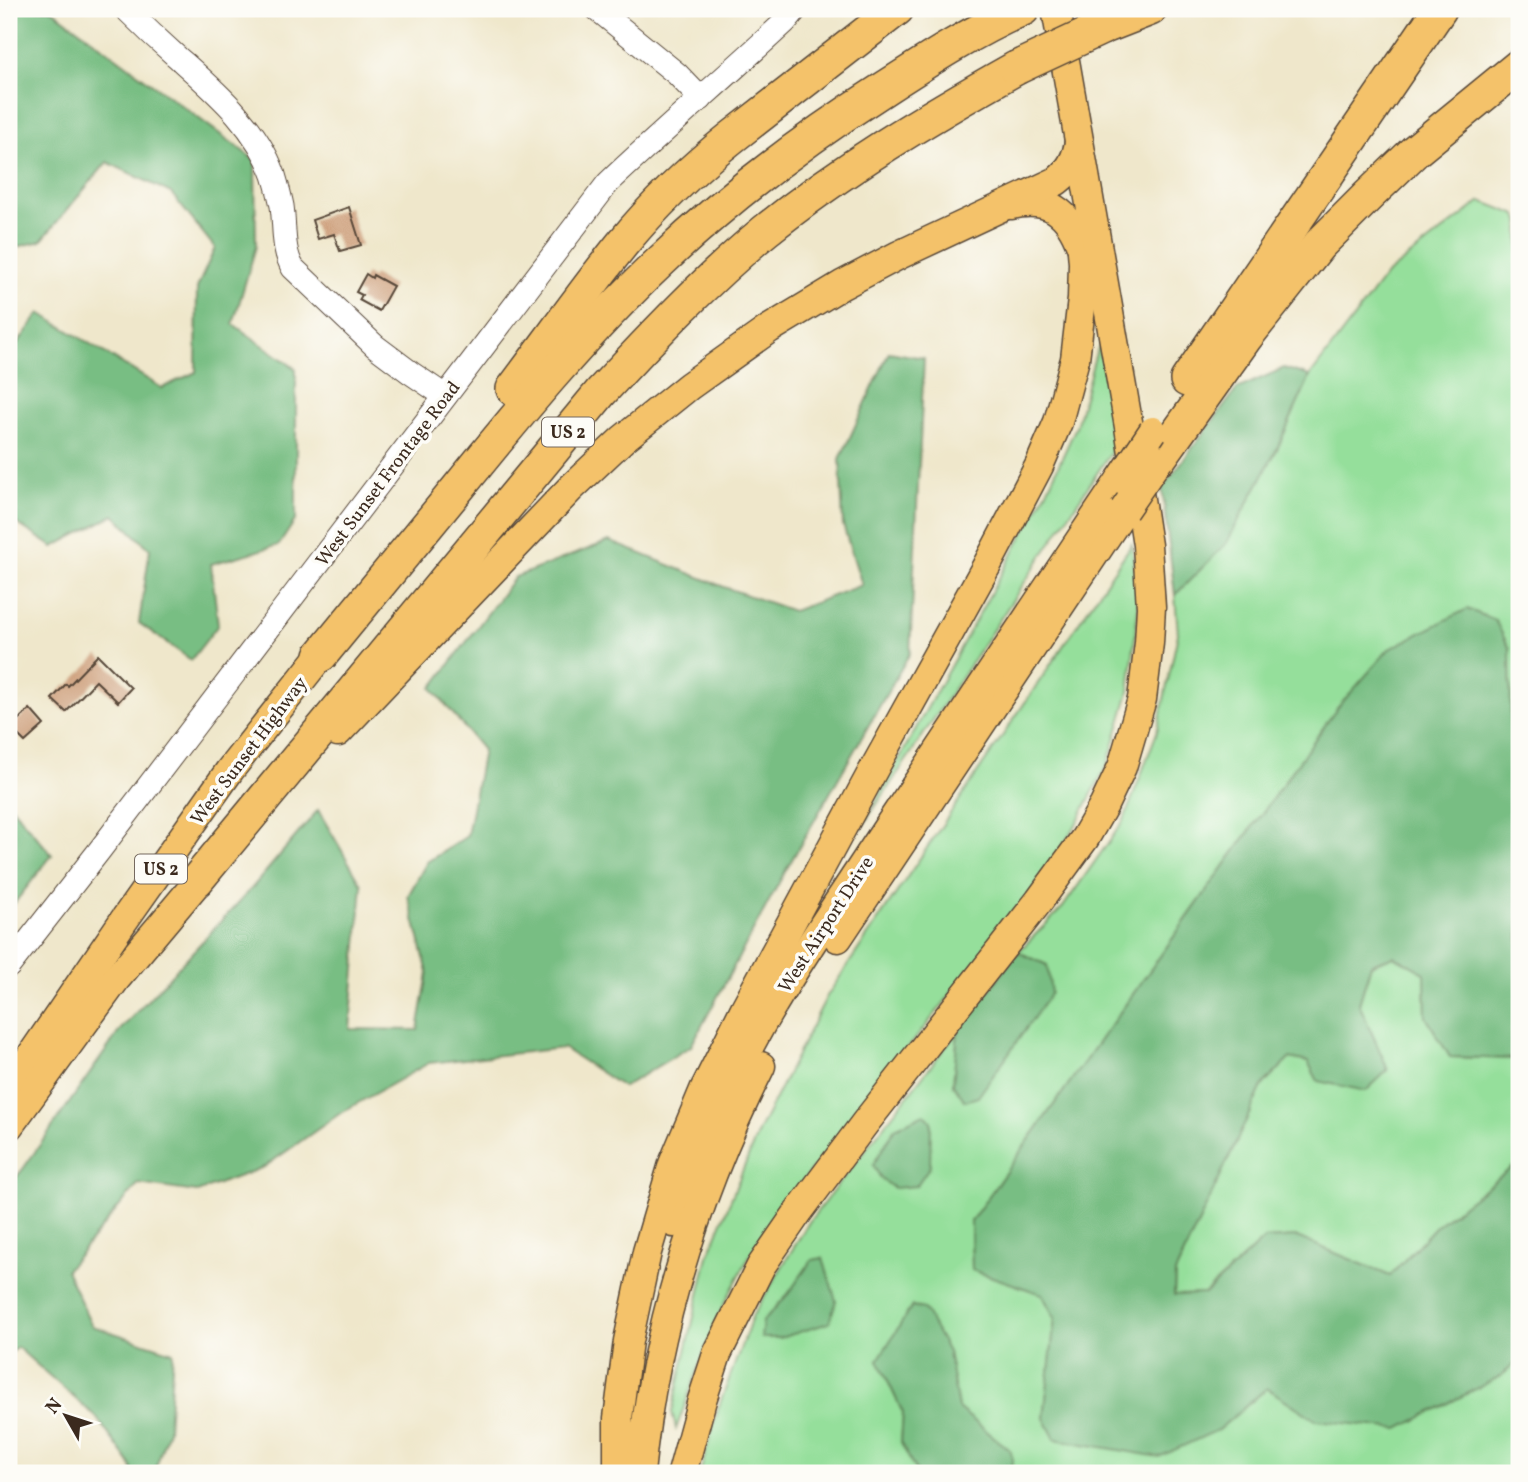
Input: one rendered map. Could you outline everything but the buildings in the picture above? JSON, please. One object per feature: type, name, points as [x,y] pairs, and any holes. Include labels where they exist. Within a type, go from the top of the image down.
[{"type":"highway","points":[[321,655],[445,480],[597,276],[643,220],[720,146],[897,9]]},
{"type":"highway","name":"US 2","points":[[197,880],[601,392],[657,332],[728,264],[765,231],[868,156],[956,102],[1016,68],[1150,9]]},
{"type":"highway","points":[[1156,445],[1440,9]]},
{"type":"highway","name":"US 2","points":[[321,655],[518,413],[572,352],[661,261],[750,183],[844,114],[926,62],[1014,13]]},
{"type":"highway","points":[[1156,445],[1320,245],[1415,151],[1519,66]]},
{"type":"main road","points":[[682,1473],[698,1411],[717,1354],[761,1266],[865,1123],[1040,901],[1085,838],[1122,767],[1142,699],[1151,607],[1147,545],[1129,427],[1044,9]]},
{"type":"main road","points":[[619,1473],[618,1418],[628,1341],[647,1252],[673,1164],[704,1090],[745,1008],[986,567],[1039,466],[1058,422],[1075,359],[1083,282],[1075,154],[1056,9]]},
{"type":"main road","points":[[197,880],[570,489],[656,411],[747,343],[812,302],[870,269],[1053,184],[1062,177],[1075,154]]},
{"type":"main road","points":[[999,209],[1023,203],[1047,206],[1065,216],[1075,229],[1082,246]]},
{"type":"main road","name":"West Airport Drive","points":[[619,1473],[638,1358],[661,1264],[704,1143],[742,1061],[785,986],[944,741],[1120,481],[1156,445]]},
{"type":"main road","name":"West Airport Drive","points":[[640,1473],[654,1373],[684,1257],[712,1174],[754,1080],[833,946],[1125,510],[1156,445]]},
{"type":"main road","name":"West Sunset Highway","points":[[9,1088],[230,771],[321,655]]},
{"type":"main road","name":"US 2","points":[[9,1126],[116,979],[197,880]]},
{"type":"street","points":[[126,9],[245,122],[274,175],[282,205],[288,261],[293,268],[376,346],[445,396]]},
{"type":"street","points":[[597,9],[677,74],[701,99]]},
{"type":"street","name":"West Sunset Frontage Road","points":[[9,966],[608,183],[701,99],[784,13]]},
{"type":"green space","points":[[9,9],[51,9],[255,160],[256,246],[233,324],[296,369],[296,519],[279,545],[211,564],[218,625],[191,660],[139,623],[150,549],[114,515],[53,547],[9,518],[9,355],[40,313],[162,388],[196,372],[197,288],[215,248],[171,193],[107,162],[41,241],[9,249]]},
{"type":"green space","points":[[1481,201],[1517,215],[1519,221],[1519,737],[1511,730],[1510,649],[1338,707],[971,1221],[972,1270],[1042,1294],[1055,1318],[1044,1418],[1218,1430],[1267,1388],[1316,1420],[1501,1376],[1519,1360],[1519,1473],[1009,1473],[1013,1460],[1010,1450],[958,1408],[948,1352],[878,1360],[903,1413],[901,1443],[917,1473],[700,1473],[719,1406],[753,1315],[809,1222],[958,1031],[953,1084],[1047,965],[1018,952],[1063,907],[1124,820],[1157,732],[1178,634],[1175,595],[1226,543],[1277,449],[1310,376],[1386,275]]},
{"type":"green space","points":[[1100,345],[1115,446],[860,830],[1047,491],[1076,427]]},
{"type":"green space","points":[[889,352],[924,358],[910,653],[782,877],[691,1046],[623,1087],[563,1048],[429,1063],[342,1112],[264,1167],[197,1192],[138,1184],[66,1270],[92,1326],[173,1352],[168,1430],[154,1473],[133,1473],[131,1465],[96,1417],[17,1347],[9,1355],[9,1186],[121,1029],[252,888],[318,810],[362,885],[350,1029],[418,1030],[428,973],[408,896],[427,862],[467,836],[483,750],[432,688],[515,577],[609,541],[724,587],[793,611],[862,585],[843,525],[840,459]]},
{"type":"green space","points":[[1284,368],[1310,376],[1277,449],[1226,544],[1175,595],[1162,488],[1237,389]]},
{"type":"green space","points":[[1132,544],[1138,609],[1129,692],[1108,763],[1073,830],[1028,897],[790,1197],[749,1257],[717,1318],[676,1429],[672,1412],[708,1256],[759,1130],[827,996]]},
{"type":"green space","points":[[1467,609],[1495,620],[1510,649],[1511,730],[1519,737],[1519,1059],[1450,1057],[1426,1017],[1425,973],[1394,956],[1371,964],[1359,1004],[1388,1070],[1366,1091],[1318,1081],[1308,1062],[1290,1058],[1262,1086],[1175,1273],[1174,1295],[1205,1294],[1264,1239],[1297,1237],[1390,1276],[1436,1226],[1513,1167],[1519,1167],[1519,1360],[1501,1376],[1399,1429],[1316,1420],[1267,1388],[1218,1430],[1159,1457],[1055,1439],[1044,1418],[1055,1318],[1042,1294],[972,1270],[971,1221],[1338,707],[1389,649]]},
{"type":"green space","points":[[9,804],[52,855],[9,910]]},
{"type":"green space","points":[[1018,952],[1047,965],[1051,993],[978,1097],[965,1101],[953,1084],[958,1031]]},
{"type":"green space","points":[[1394,956],[1425,973],[1426,1017],[1450,1057],[1519,1059],[1519,1167],[1513,1167],[1436,1226],[1390,1276],[1297,1237],[1264,1239],[1204,1294],[1174,1296],[1175,1273],[1262,1086],[1290,1058],[1388,1070],[1359,1004],[1371,965]]},
{"type":"green space","points":[[924,1114],[931,1121],[930,1166],[916,1186],[894,1188],[882,1180],[873,1165],[895,1128]]},
{"type":"green space","points":[[823,1258],[836,1301],[829,1323],[780,1338],[761,1338],[763,1321],[788,1294],[812,1260]]},
{"type":"green space","points":[[912,1306],[924,1309],[948,1352],[958,1408],[1010,1450],[1013,1460],[1009,1473],[917,1473],[901,1443],[903,1413],[878,1360]]}]
